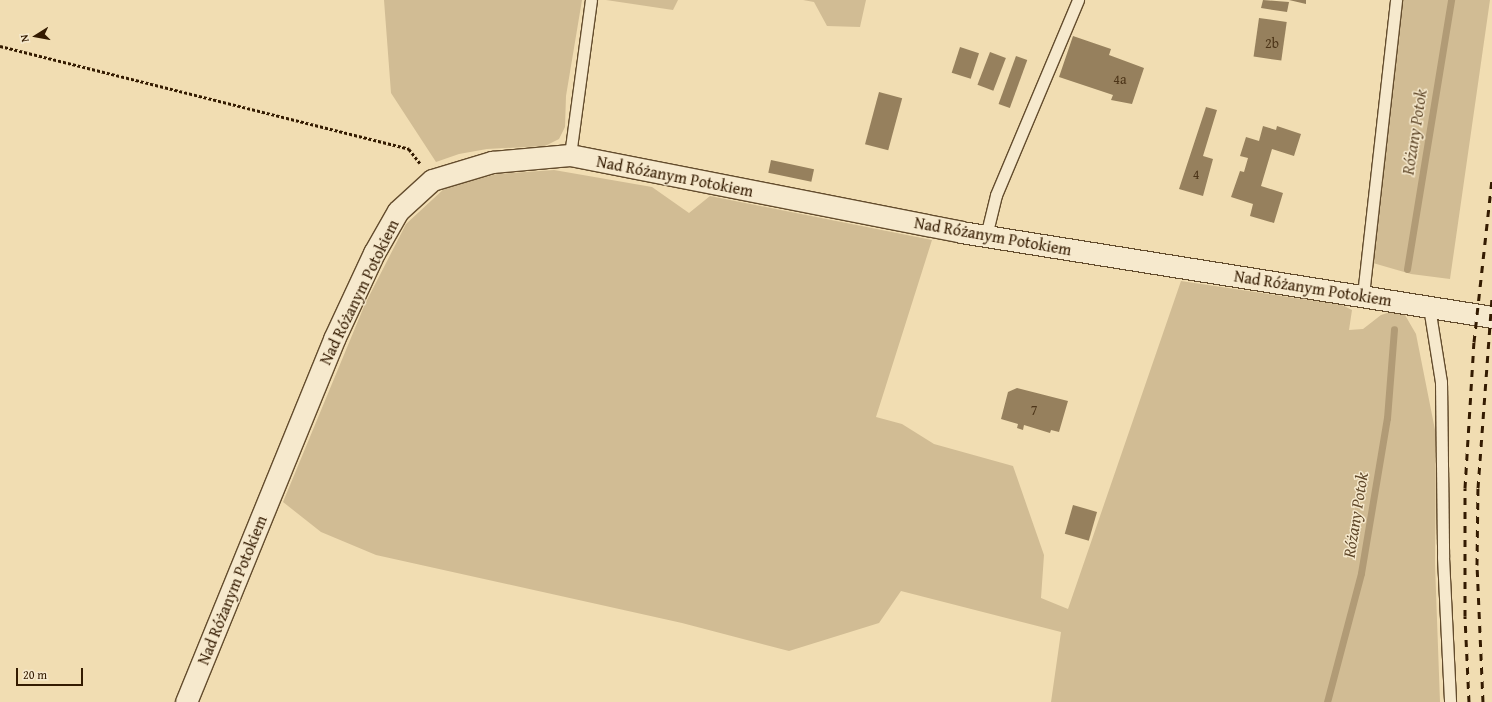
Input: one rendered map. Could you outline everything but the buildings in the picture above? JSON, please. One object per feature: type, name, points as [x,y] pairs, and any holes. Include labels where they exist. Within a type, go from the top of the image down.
[{"type":"street","name":"Nad Różanym Potokiem","points":[[186,702],[331,346],[357,289],[398,211],[432,180],[492,162],[570,156],[986,236],[1492,316]]},
{"type":"lane","points":[[570,156],[591,0]]},
{"type":"lane","points":[[986,236],[996,195],[1078,0]]},
{"type":"lane","points":[[1363,295],[1396,0]]},
{"type":"lane","points":[[1429,307],[1441,382],[1443,557],[1450,702]]},
{"type":"path","points":[[0,46],[410,149],[432,180]]},
{"type":"shaded area","points":[[384,0],[582,0],[566,96],[565,127],[559,139],[545,146],[487,149],[459,154],[436,162],[391,93]]},
{"type":"shaded area","points":[[606,0],[678,0],[673,10]]},
{"type":"shaded area","points":[[803,0],[866,0],[860,27],[827,26],[814,2]]},
{"type":"shaded area","points":[[1403,0],[1490,0],[1450,279],[1411,274],[1373,263],[1378,192],[1387,141]]},
{"type":"shaded area","points":[[554,170],[652,187],[689,213],[710,196],[932,240],[876,417],[902,424],[934,444],[1013,466],[1044,555],[1041,598],[1068,609],[1181,281],[1342,305],[1352,310],[1349,330],[1363,329],[1381,315],[1390,312],[1405,315],[1416,334],[1436,435],[1435,564],[1440,702],[1051,702],[1061,632],[901,591],[879,623],[789,651],[682,623],[376,555],[321,532],[283,502],[365,304],[406,224],[446,187],[497,174]]},
{"type":"waterway","name":"Różany Potok","points":[[1407,269],[1451,0]]},
{"type":"waterway","name":"Różany Potok","points":[[1327,702],[1361,573],[1387,418],[1394,329]]},
{"type":"railway","points":[[1469,702],[1465,616],[1465,488],[1474,342],[1492,178]]},
{"type":"railway","points":[[1483,702],[1477,565],[1478,488],[1492,298]]}]
